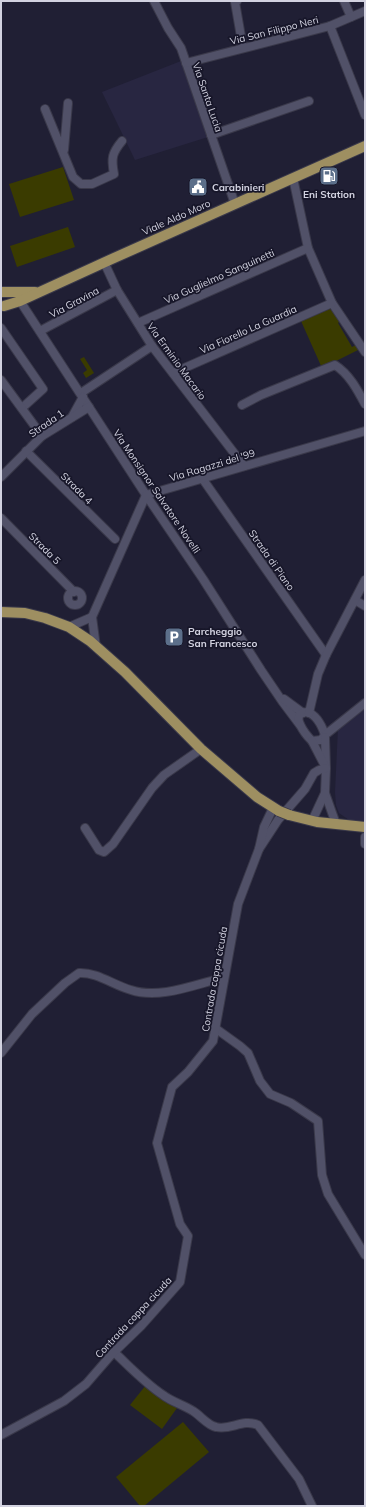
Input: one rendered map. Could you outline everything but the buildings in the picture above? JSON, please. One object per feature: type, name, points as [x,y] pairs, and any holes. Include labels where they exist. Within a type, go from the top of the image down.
[{"type":"main road","name":"Viale Aldo Moro","points":[[2,307],[41,292],[104,262],[365,146]]},
{"type":"main road","name":"Viale Aldo Moro","points":[[2,307],[5,300],[1,292],[41,292]]},
{"type":"main road","points":[[1,612],[35,615],[69,628],[96,647],[125,672],[201,749],[252,794],[280,811],[312,821],[365,826]]},
{"type":"street","name":"Via Santa Lucia","points":[[154,1],[168,28],[181,48],[235,204]]},
{"type":"street","points":[[237,1],[235,2],[243,48]]},
{"type":"street","points":[[344,1],[351,17]]},
{"type":"street","name":"Via San Filippo Neri","points":[[186,63],[330,26],[351,17],[363,14]]},
{"type":"street","points":[[330,26],[365,115]]},
{"type":"street","points":[[211,135],[309,101]]},
{"type":"street","points":[[64,153],[68,103]]},
{"type":"street","points":[[45,109],[73,177],[81,184],[92,184],[114,174],[112,157],[114,151],[122,141]]},
{"type":"street","points":[[293,178],[308,248],[332,303],[365,352]]},
{"type":"street","name":"Via Guglielmo Sanguinetti","points":[[138,324],[308,248]]},
{"type":"street","name":"Via Erminio Macario","points":[[104,262],[117,290],[152,346],[244,466]]},
{"type":"street","name":"Via Gravina","points":[[40,331],[117,290]]},
{"type":"street","name":"Via Monsignor Salvatore Novelli","points":[[20,301],[146,495],[204,579],[275,692],[312,741],[326,768]]},
{"type":"street","name":"Via Fiorello La Guardia","points":[[173,373],[332,303]]},
{"type":"street","points":[[1,328],[44,389],[22,408]]},
{"type":"street","points":[[71,419],[82,395],[152,346]]},
{"type":"street","points":[[242,405],[261,395],[334,365],[342,370],[358,390],[365,404]]},
{"type":"street","points":[[1,380],[42,436]]},
{"type":"street","name":"Strada 1","points":[[1,477],[42,436],[89,407]]},
{"type":"street","name":"Via Ragazzi del '99","points":[[146,495],[365,432]]},
{"type":"street","name":"Strada 4","points":[[26,451],[115,539]]},
{"type":"street","name":"Strada di Piano","points":[[202,478],[326,655]]},
{"type":"street","points":[[96,647],[92,617],[146,495]]},
{"type":"street","name":"Strada 5","points":[[1,518],[74,592]]},
{"type":"street","points":[[300,725],[299,717],[306,712],[314,694],[318,674],[326,655],[365,580]]},
{"type":"street","points":[[355,600],[365,606]]},
{"type":"street","points":[[69,628],[92,617]]},
{"type":"street","name":"Via Monsignor Salvatore Novelli","points":[[275,692],[313,715],[319,723],[325,736]]},
{"type":"street","points":[[312,741],[317,741],[325,736],[365,703]]},
{"type":"street","points":[[319,723],[335,724],[343,721]]},
{"type":"street","points":[[325,736],[325,793],[336,824]]},
{"type":"street","points":[[85,828],[99,850],[104,852],[113,844],[152,788],[164,775],[201,749]]},
{"type":"street","points":[[259,849],[278,820],[305,789],[314,773],[326,768]]},
{"type":"street","points":[[312,821],[325,793]]},
{"type":"street","name":"Contrada coppa cicuda","points":[[1,1435],[64,1401],[86,1384],[180,1282],[188,1236],[180,1224],[157,1143],[172,1088],[188,1072],[213,1042],[238,904],[259,849],[264,828],[280,811]]},
{"type":"street","points":[[365,837],[365,844]]},
{"type":"street","points":[[1,1053],[32,1014],[65,983],[79,973],[93,975],[129,990],[138,992],[172,990],[218,979],[224,979]]},
{"type":"street","points":[[215,1028],[248,1053],[260,1081],[270,1094],[291,1103],[318,1121],[322,1175],[328,1194],[365,1255]]},
{"type":"street","points":[[114,1352],[137,1375],[164,1396],[194,1411],[214,1426],[220,1428],[245,1422],[258,1425],[299,1479],[312,1506]]},
{"type":"shaded area","points":[[181,61],[208,137],[135,160],[102,92]]},
{"type":"shaded area","points":[[63,167],[74,200],[20,217],[9,184]]},
{"type":"shaded area","points":[[68,227],[75,247],[17,267],[10,246]]},
{"type":"shaded area","points":[[326,309],[331,309],[337,314],[341,320],[338,323],[352,347],[358,344],[360,349],[322,368],[301,321]]},
{"type":"shaded area","points":[[84,357],[94,373],[86,378],[83,373],[87,370],[80,359]]},
{"type":"shaded area","points":[[365,707],[365,821],[349,820],[339,813],[336,805],[335,792],[338,728]]},
{"type":"shaded area","points":[[146,1385],[177,1408],[162,1429],[130,1405]]},
{"type":"shaded area","points":[[183,1422],[209,1452],[144,1506],[140,1506],[116,1477]]},
{"type":"place","name":"Eni Station","points":[[329,176]]},
{"type":"place","name":"Carabinieri","points":[[198,187]]},
{"type":"place","name":"Parcheggio San Francesco","points":[[174,637]]}]
